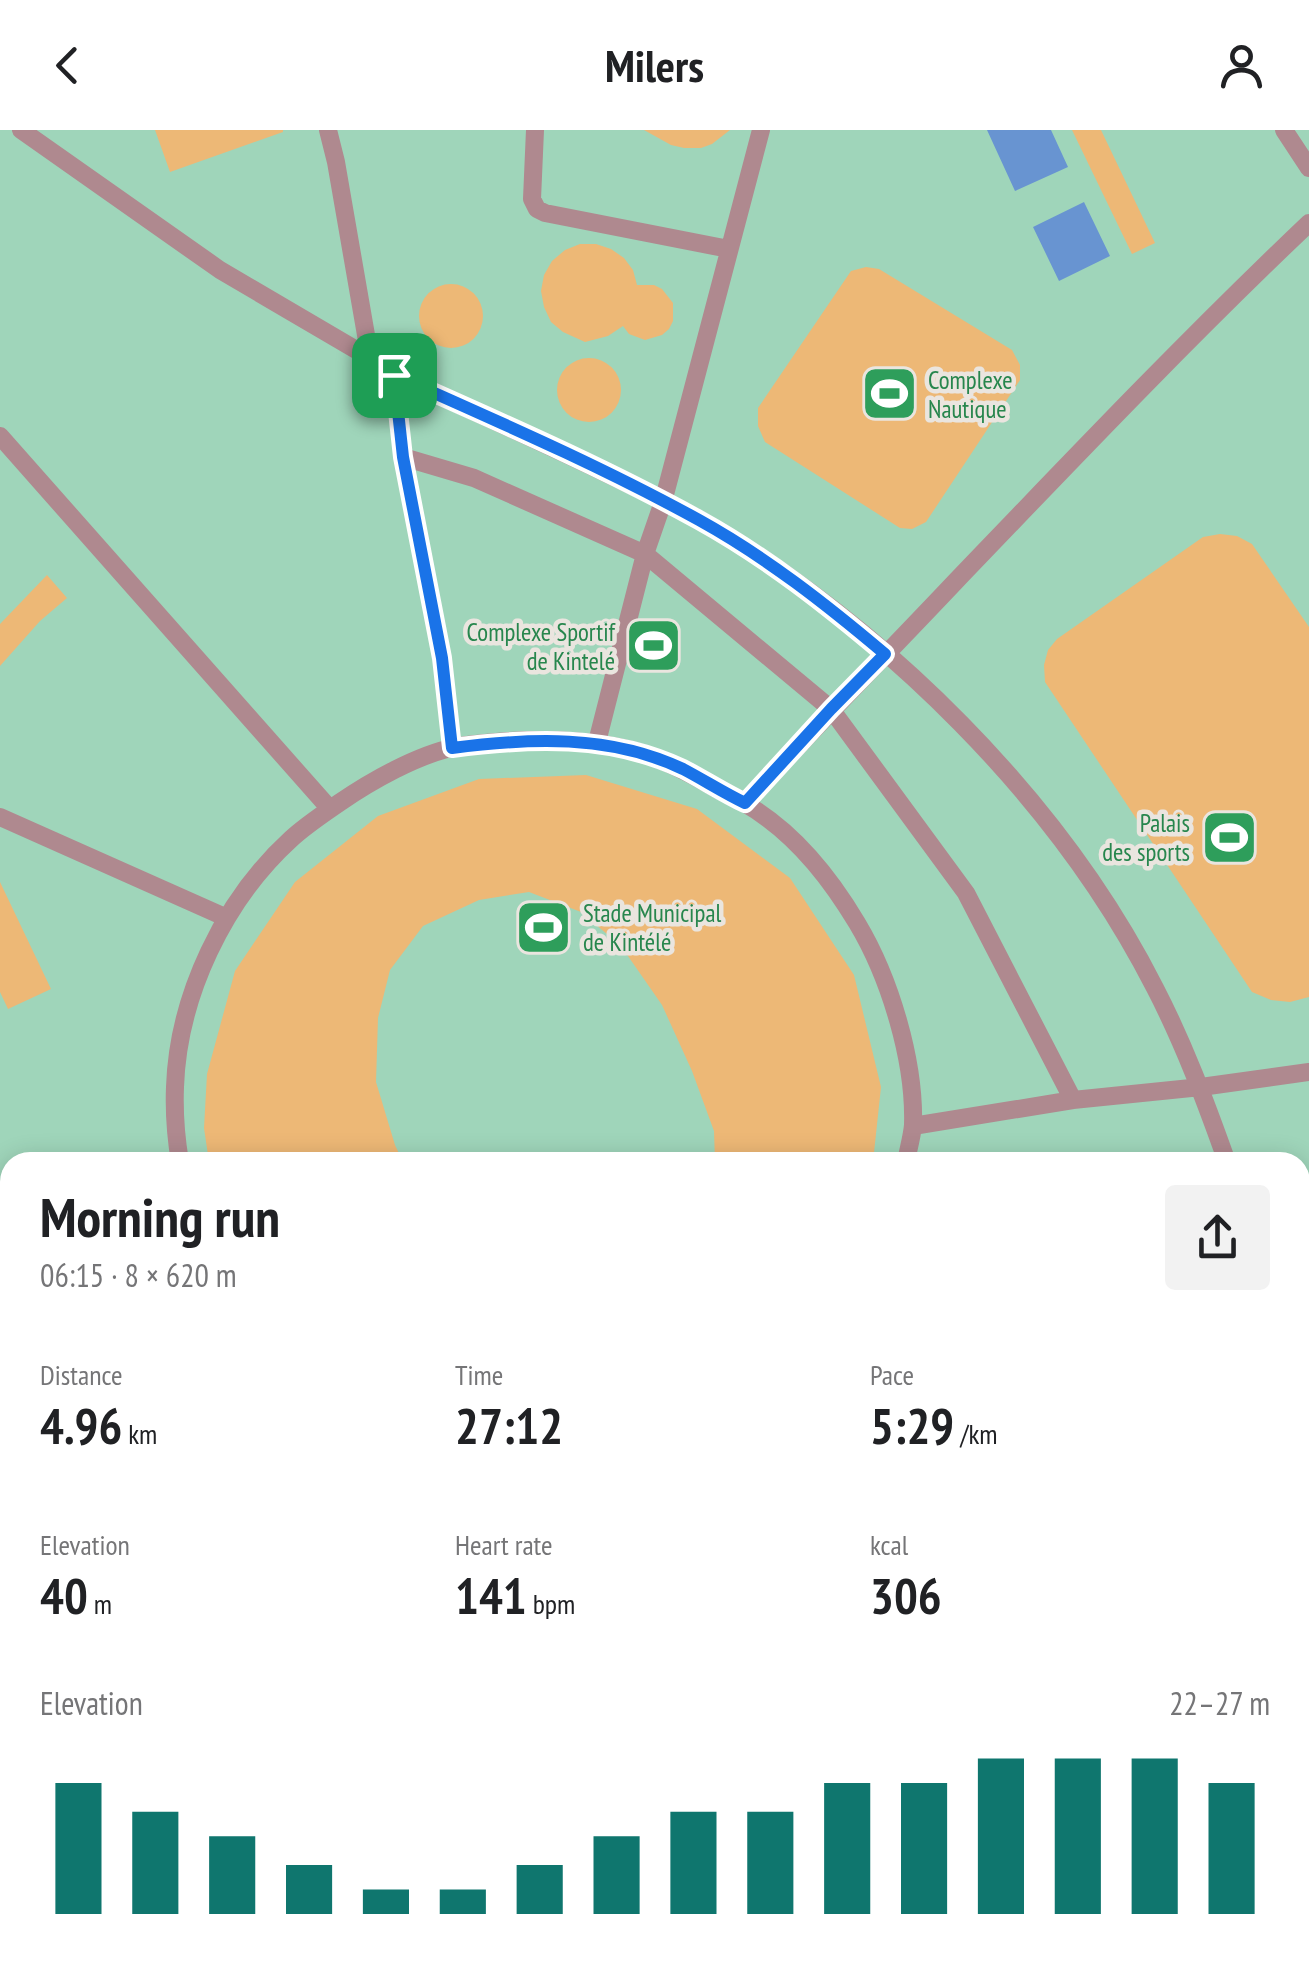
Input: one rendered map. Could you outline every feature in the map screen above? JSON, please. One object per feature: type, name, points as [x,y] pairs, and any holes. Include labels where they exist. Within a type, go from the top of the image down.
[{"type":"street","points":[[22,130],[220,270],[394,375],[701,521],[780,571],[885,654],[981,743],[1105,900],[1155,986],[1201,1087],[1224,1152]]},
{"type":"street","points":[[328,130],[370,358]]},
{"type":"street","points":[[536,130],[532,199],[537,209],[730,249]]},
{"type":"street","points":[[597,742],[761,130]]},
{"type":"street","points":[[1284,130],[1309,168]]},
{"type":"street","points":[[745,803],[1216,311],[1309,223]]},
{"type":"street","points":[[394,375],[403,457],[442,658],[452,748]]},
{"type":"street","points":[[0,436],[330,809]]},
{"type":"street","points":[[403,457],[474,478],[646,554],[831,709],[966,893],[1073,1100]]},
{"type":"street","points":[[179,1152],[174,1088],[182,1033],[200,971],[227,918],[263,868],[292,837],[376,780],[452,748],[502,741],[597,742],[644,754],[682,769],[745,803],[773,822],[811,858],[843,899],[870,944],[887,983],[908,1070],[913,1126],[908,1152]]},
{"type":"street","points":[[0,816],[227,918]]},
{"type":"street","points":[[913,1126],[1073,1100],[1309,1072]]},
{"type":"green space","name":"Complexe Sportif de Kintelé","points":[[0,130],[1309,130],[1309,1152],[0,1152]]},
{"type":"water","points":[[987,130],[1051,130],[1068,167],[1015,191]]},
{"type":"water","points":[[1084,202],[1110,256],[1059,281],[1033,227]]},
{"type":"building","points":[[155,130],[283,130],[283,132],[170,172]]},
{"type":"building","points":[[644,130],[730,130],[712,144],[684,148]]},
{"type":"building","points":[[1072,130],[1101,130],[1155,243],[1132,254]]},
{"type":"building","points":[[580,244],[611,249],[633,270],[637,285],[662,289],[673,303],[669,329],[645,340],[629,334],[623,326],[608,336],[585,342],[551,322],[541,291],[544,275],[552,261]]},
{"type":"building","name":"Complexe Nautique","points":[[879,269],[1012,350],[1020,365],[1020,380],[926,522],[912,529],[900,528],[765,442],[758,426],[758,408],[851,271]]},
{"type":"building","points":[[451,284],[474,293],[483,316],[474,339],[451,348],[428,339],[419,316],[428,293]]},
{"type":"building","points":[[589,358],[612,367],[621,390],[612,413],[589,422],[566,413],[557,390],[566,367]]},
{"type":"building","name":"Palais des sports","points":[[1237,536],[1252,544],[1309,627],[1309,997],[1290,1002],[1252,992],[1045,682],[1048,650],[1057,639],[1203,537]]},
{"type":"building","points":[[47,575],[67,598],[40,621],[0,666],[0,624]]},
{"type":"building","name":"Stade Municipal de Kintélé","points":[[586,775],[697,809],[790,878],[854,975],[881,1087],[874,1152],[715,1152],[714,1131],[662,1005],[621,946],[581,912],[529,892],[479,900],[423,926],[390,970],[378,1018],[376,1082],[398,1152],[208,1152],[204,1128],[207,1074],[235,971],[295,882],[378,816],[479,779]]},
{"type":"building","points":[[0,882],[51,989],[8,1009],[0,992]]},
{"type":"place","name":"Complexe Nautique","points":[[889,394]]},
{"type":"place","name":"Complexe Sportif de Kintelé","points":[[654,646]]},
{"type":"place","name":"Palais des sports","points":[[1229,837]]},
{"type":"place","name":"Stade Municipal de Kintélé","points":[[544,927]]},
{"type":"route","points":[[394,375],[701,521],[780,571],[885,654],[745,803],[682,769],[597,742],[502,741],[452,748],[442,658],[403,457],[394,375]]}]
